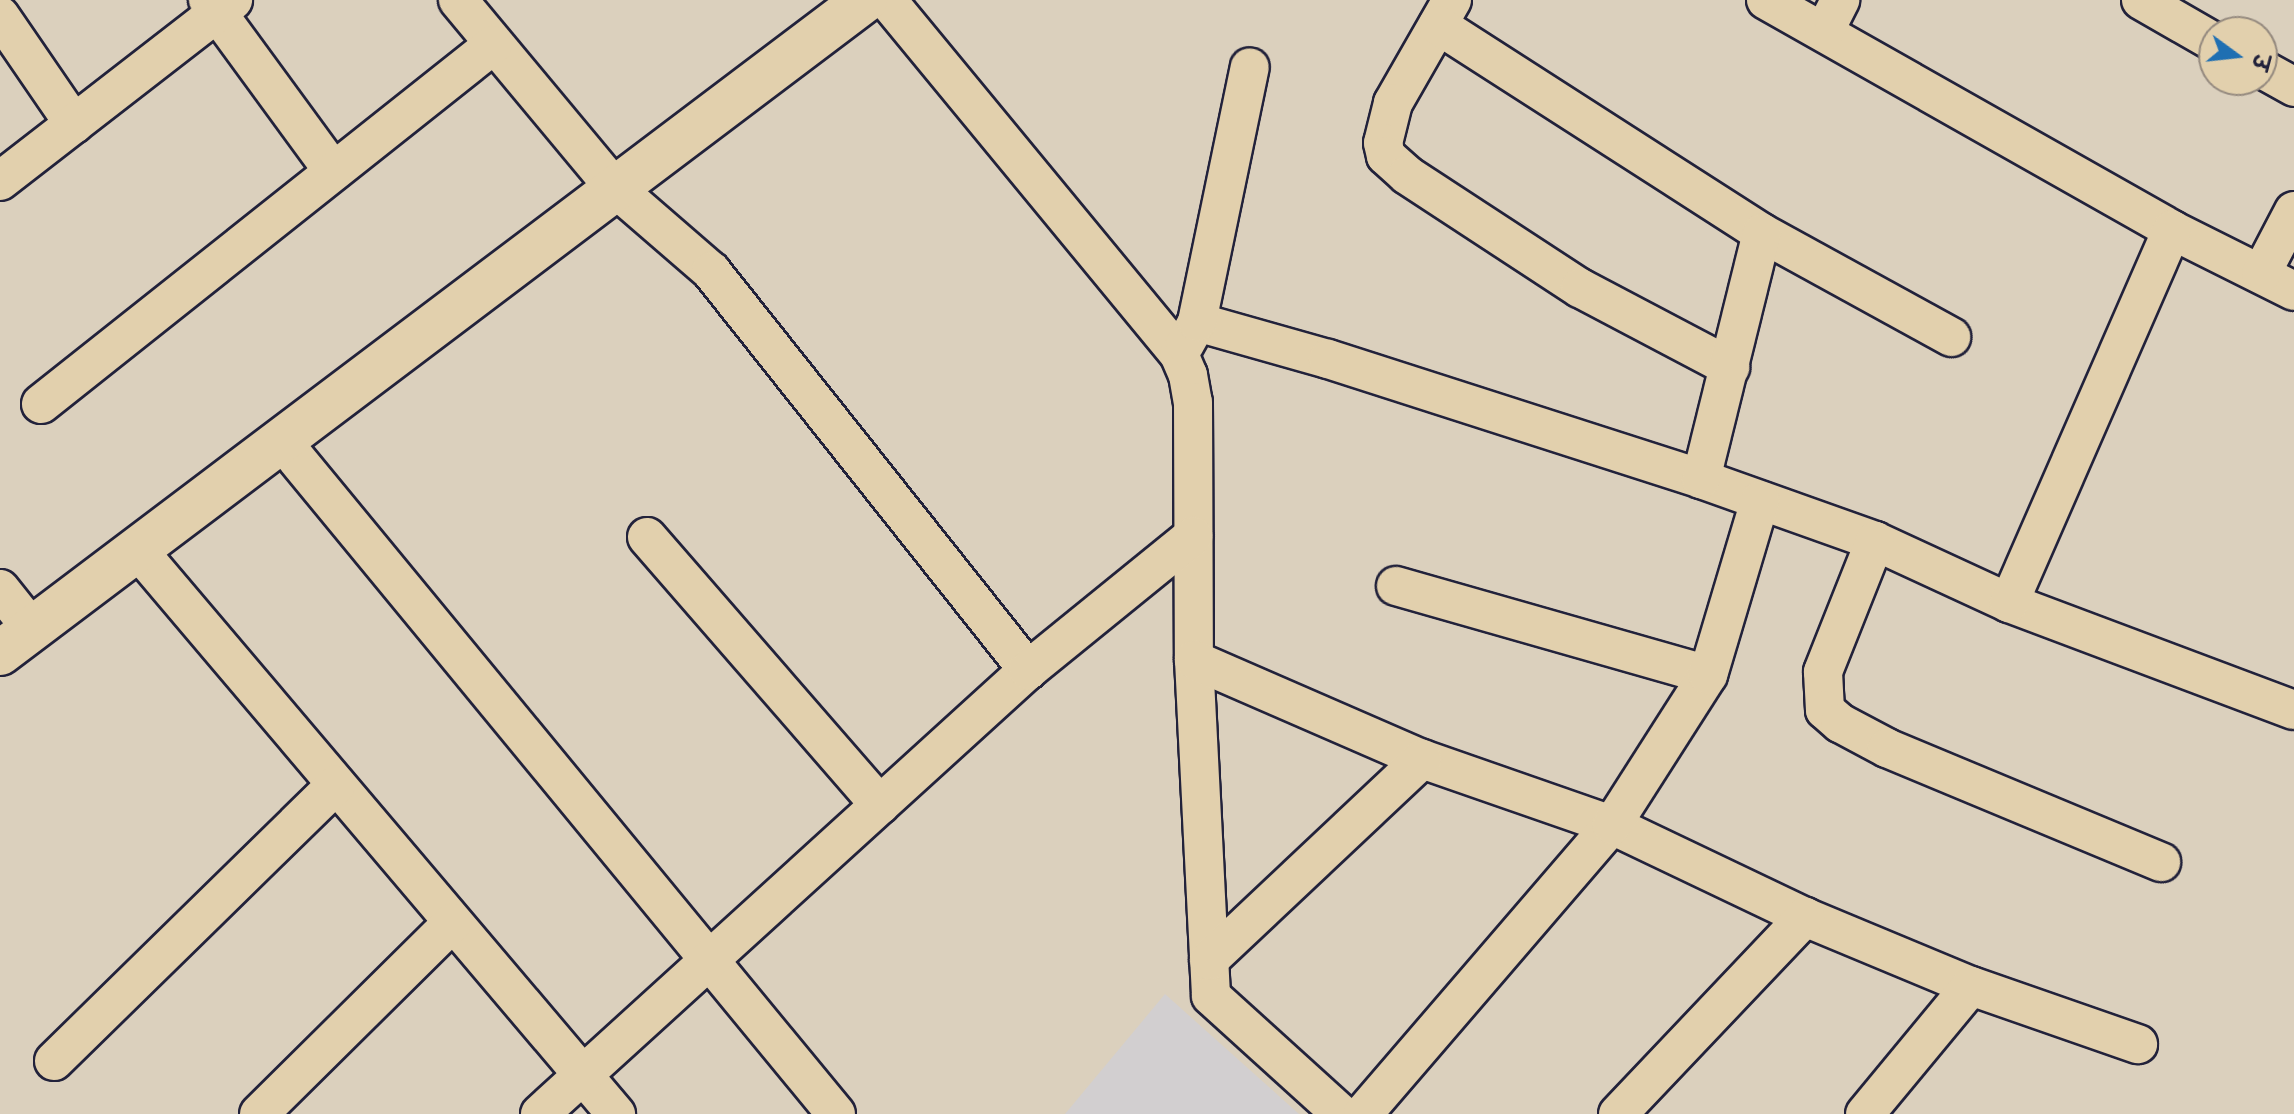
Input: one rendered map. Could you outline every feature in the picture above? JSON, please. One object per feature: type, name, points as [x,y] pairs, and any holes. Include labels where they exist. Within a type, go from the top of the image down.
[{"type":"street","points":[[458,0],[614,187],[711,271],[1028,670]]},
{"type":"street","points":[[0,589],[16,641],[865,0]]},
{"type":"street","points":[[887,0],[1188,338],[1328,359],[1701,479],[1875,541],[2009,603],[2294,710]]},
{"type":"street","points":[[1766,0],[1832,16],[2172,230],[2294,291]]},
{"type":"street","points":[[2141,0],[2198,33]]},
{"type":"street","points":[[0,181],[219,4],[333,171]]},
{"type":"street","points":[[1730,367],[1580,288],[1407,175],[1386,156],[1383,143],[1393,103],[1445,13],[1762,233],[1951,337]]},
{"type":"street","points":[[0,16],[74,124]]},
{"type":"street","points":[[41,404],[493,45]]},
{"type":"street","points":[[1250,67],[1188,338],[1188,375],[1193,402],[1194,660],[1211,996],[1341,1114]]},
{"type":"street","points":[[2261,274],[2294,211]]},
{"type":"street","points":[[2009,603],[2172,230]]},
{"type":"street","points":[[1701,479],[1762,233]]},
{"type":"street","points":[[281,440],[836,1114]]},
{"type":"street","points":[[1363,1114],[1612,825],[1708,675],[1760,501]]},
{"type":"street","points":[[540,1114],[1028,670],[1193,536]]},
{"type":"street","points":[[647,537],[880,805]]},
{"type":"street","points":[[1875,541],[1823,672],[1825,710],[1840,723],[1887,748],[2161,862]]},
{"type":"street","points":[[137,549],[616,1114]]},
{"type":"street","points":[[1396,586],[1708,675]]},
{"type":"street","points":[[1194,660],[1422,759],[1612,825],[1805,917],[1971,986],[2138,1044]]},
{"type":"street","points":[[1209,960],[1422,759]]},
{"type":"street","points":[[54,1061],[336,785]]},
{"type":"street","points":[[1618,1114],[1805,917]]},
{"type":"street","points":[[259,1114],[452,923]]},
{"type":"street","points":[[1865,1114],[1971,986]]},
{"type":"shaded area","points":[[1165,994],[1299,1114],[1065,1114]]}]
